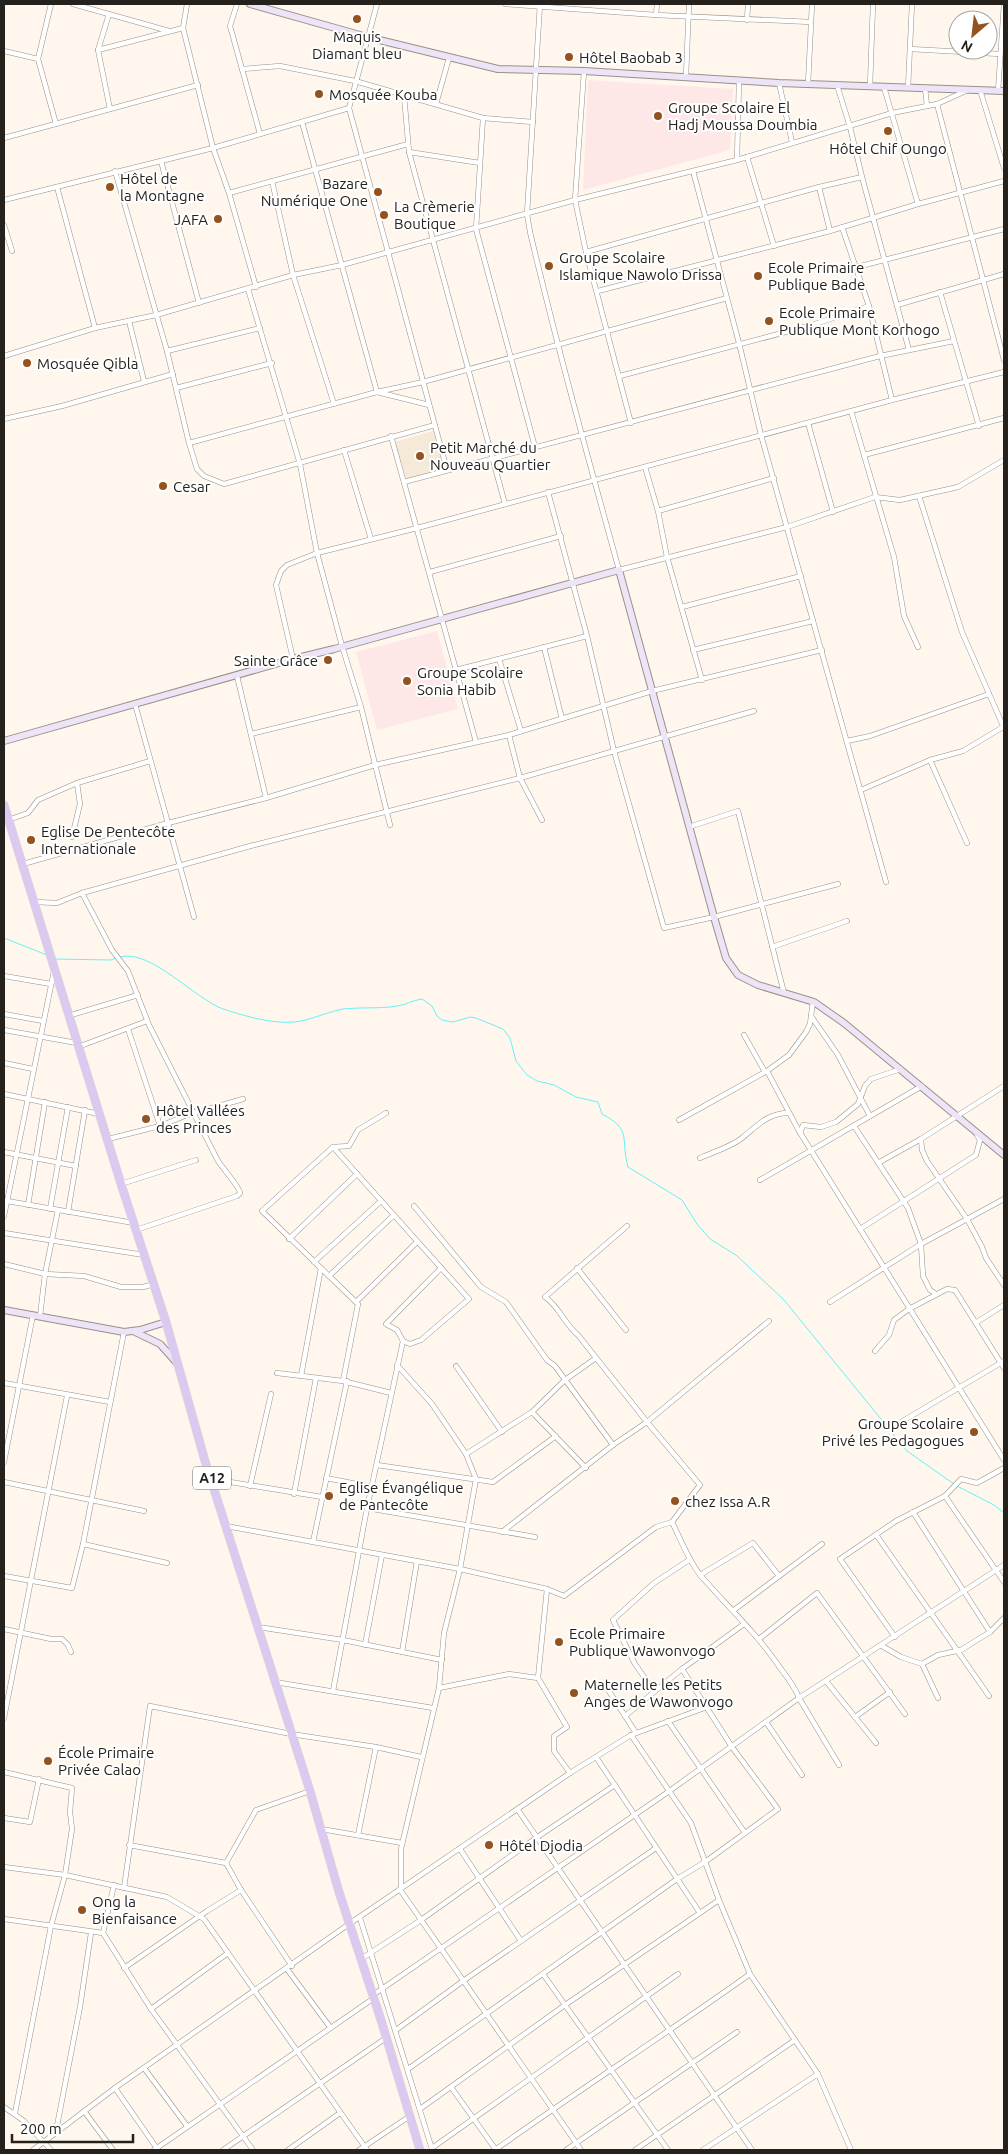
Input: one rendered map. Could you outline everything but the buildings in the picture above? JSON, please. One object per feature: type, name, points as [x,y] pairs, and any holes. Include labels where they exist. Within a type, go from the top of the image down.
[{"type":"main road","name":"A12","points":[[4,805],[35,902],[68,1016],[166,1322],[226,1526],[310,1791],[349,1924],[391,2052],[420,2150]]},
{"type":"street","points":[[51,4],[38,60],[56,124]]},
{"type":"street","points":[[73,4],[169,31]]},
{"type":"street","points":[[188,4],[183,28],[213,148],[229,193],[256,287]]},
{"type":"street","points":[[237,4],[230,26],[260,134]]},
{"type":"street","points":[[250,4],[367,37],[498,69],[535,68],[778,83],[1001,91],[1000,54],[1004,4]]},
{"type":"street","points":[[377,4],[349,108],[447,470]]},
{"type":"street","points":[[505,4],[656,16],[811,22]]},
{"type":"street","points":[[602,4],[602,11]]},
{"type":"street","points":[[656,16],[657,4]]},
{"type":"street","points":[[686,76],[689,4]]},
{"type":"street","points":[[748,4],[748,20]]},
{"type":"street","points":[[808,84],[812,4]]},
{"type":"street","points":[[870,86],[873,4]]},
{"type":"street","points":[[908,88],[912,4]]},
{"type":"street","points":[[540,6],[527,214],[530,232],[556,345],[583,435],[726,958],[738,975],[758,985],[813,1001],[844,1022],[1004,1155]]},
{"type":"street","points":[[109,14],[98,50],[110,109]]},
{"type":"street","points":[[98,50],[183,28]]},
{"type":"street","points":[[910,48],[1000,54]]},
{"type":"street","points":[[4,51],[38,60]]},
{"type":"street","points":[[436,104],[449,58]]},
{"type":"street","points":[[242,69],[280,66],[355,81],[483,118],[533,122]]},
{"type":"street","points":[[584,71],[575,200],[586,252],[598,291],[631,424]]},
{"type":"street","points":[[737,160],[739,81]]},
{"type":"street","points":[[778,83],[792,142]]},
{"type":"street","points":[[4,138],[198,85]]},
{"type":"street","points":[[837,85],[850,127],[909,350]]},
{"type":"street","points":[[884,87],[918,204]]},
{"type":"street","points":[[925,88],[927,106]]},
{"type":"street","points":[[4,356],[95,328],[156,316],[293,275],[342,265],[575,200],[737,160],[892,113],[937,104],[969,90]]},
{"type":"street","points":[[980,90],[1004,168]]},
{"type":"street","points":[[404,95],[409,152],[505,504]]},
{"type":"street","points":[[937,104],[1004,360]]},
{"type":"street","points":[[4,200],[213,148],[349,108]]},
{"type":"street","points":[[483,118],[476,229],[535,447]]},
{"type":"street","points":[[302,122],[377,392]]},
{"type":"street","points":[[229,193],[408,144]]},
{"type":"street","points":[[409,152],[480,163]]},
{"type":"street","points":[[747,157],[774,246]]},
{"type":"street","points":[[161,160],[200,303]]},
{"type":"street","points":[[693,171],[762,436],[886,882]]},
{"type":"street","points":[[115,172],[167,351],[189,443],[198,469],[204,476],[224,484],[435,425]]},
{"type":"street","points":[[586,252],[762,203],[862,178]]},
{"type":"street","points":[[272,181],[293,275],[334,404]]},
{"type":"street","points":[[598,291],[830,231],[918,204],[1004,181]]},
{"type":"street","points":[[57,187],[95,328]]},
{"type":"street","points":[[819,188],[830,231]]},
{"type":"street","points":[[4,225],[12,251]]},
{"type":"street","points":[[842,227],[869,306],[892,400]]},
{"type":"street","points":[[857,267],[1004,229]]},
{"type":"street","points":[[897,305],[1004,274]]},
{"type":"street","points":[[248,289],[272,363],[300,464],[317,553],[342,646],[361,706],[390,825]]},
{"type":"street","points":[[940,292],[979,426]]},
{"type":"street","points":[[189,443],[377,392],[423,382],[727,298]]},
{"type":"street","points":[[620,376],[812,325],[869,306]]},
{"type":"street","points":[[129,321],[144,381]]},
{"type":"street","points":[[167,351],[260,328]]},
{"type":"street","points":[[404,482],[631,424],[880,356],[954,341]]},
{"type":"street","points":[[176,388],[272,363]]},
{"type":"street","points":[[293,659],[276,585],[281,571],[287,565],[317,553],[1004,372]]},
{"type":"street","points":[[4,419],[62,406],[173,374]]},
{"type":"street","points":[[377,392],[429,405]]},
{"type":"street","points":[[851,411],[894,557],[904,616],[918,647]]},
{"type":"street","points":[[864,454],[979,426],[1004,418]]},
{"type":"street","points":[[808,423],[833,512]]},
{"type":"street","points":[[391,436],[476,742]]},
{"type":"street","points":[[344,450],[371,539]]},
{"type":"street","points":[[4,741],[573,581],[788,527],[875,497],[900,500],[958,487],[1004,460]]},
{"type":"street","points":[[644,467],[658,511],[667,557],[702,680]]},
{"type":"street","points":[[658,511],[774,478]]},
{"type":"street","points":[[548,492],[573,581],[614,750],[664,928],[714,918],[838,884]]},
{"type":"street","points":[[861,790],[930,760],[963,750],[1004,727],[962,632],[920,496]]},
{"type":"street","points":[[430,572],[561,536]]},
{"type":"street","points":[[682,608],[801,576]]},
{"type":"street","points":[[693,650],[813,620]]},
{"type":"street","points":[[456,670],[587,636]]},
{"type":"street","points":[[544,647],[562,719]]},
{"type":"street","points":[[23,864],[168,823],[266,798],[375,765],[509,735],[652,691],[822,650]]},
{"type":"street","points":[[499,659],[521,731]]},
{"type":"street","points":[[237,676],[266,798]]},
{"type":"street","points":[[847,741],[870,736],[989,694]]},
{"type":"street","points":[[135,704],[194,916]]},
{"type":"street","points":[[251,734],[361,706]]},
{"type":"street","points":[[35,902],[57,903],[82,893],[180,866],[520,778],[754,711]]},
{"type":"street","points":[[509,735],[520,778],[542,820]]},
{"type":"street","points":[[930,760],[968,843]]},
{"type":"street","points":[[8,820],[28,813],[38,800],[77,783],[150,761]]},
{"type":"street","points":[[72,837],[80,804],[77,783]]},
{"type":"street","points":[[689,827],[738,811],[784,992]]},
{"type":"street","points":[[7,1201],[135,1226],[230,1199],[240,1193],[240,1188],[228,1177],[216,1159],[147,1021],[128,972],[112,950],[82,893]]},
{"type":"street","points":[[772,947],[847,921]]},
{"type":"street","points":[[4,1216],[54,970]]},
{"type":"street","points":[[4,976],[51,984]]},
{"type":"street","points":[[68,1016],[138,995]]},
{"type":"street","points":[[679,1120],[766,1071],[789,1055],[806,1032],[813,1001]]},
{"type":"street","points":[[4,1014],[43,1021]]},
{"type":"street","points":[[811,1016],[838,1055],[870,1116]]},
{"type":"street","points":[[4,1030],[78,1045],[147,1021]]},
{"type":"street","points":[[128,1029],[160,1126]]},
{"type":"street","points":[[744,1036],[766,1071],[800,1133],[1004,1460]]},
{"type":"street","points":[[4,1063],[33,1069]]},
{"type":"street","points":[[800,1133],[803,1125],[821,1127],[836,1122],[858,1104],[871,1079],[902,1069]]},
{"type":"street","points":[[760,1180],[922,1086]]},
{"type":"street","points":[[878,1163],[922,1139],[956,1115],[1004,1086]]},
{"type":"street","points":[[4,1094],[86,1110],[101,1115]]},
{"type":"street","points":[[108,1139],[160,1126],[187,1115],[243,1099]]},
{"type":"street","points":[[28,1205],[34,1158],[45,1102]]},
{"type":"street","points":[[50,1209],[68,1107]]},
{"type":"street","points":[[68,1212],[86,1110]]},
{"type":"street","points":[[312,1542],[345,1381],[358,1304],[262,1212],[333,1147],[349,1146],[358,1130],[386,1113]]},
{"type":"street","points":[[700,1158],[742,1138],[750,1129],[776,1113],[789,1113]]},
{"type":"street","points":[[854,1126],[908,1208],[921,1244],[923,1276],[930,1290],[936,1294]]},
{"type":"street","points":[[860,1229],[940,1180],[976,1155],[980,1140],[974,1129]]},
{"type":"street","points":[[922,1139],[922,1150],[927,1160],[967,1219],[986,1258],[1004,1285]]},
{"type":"street","points":[[333,1147],[469,1299],[421,1340],[410,1344],[403,1341],[397,1330],[386,1324],[441,1268]]},
{"type":"street","points":[[4,1152],[76,1166]]},
{"type":"street","points":[[121,1184],[196,1160]]},
{"type":"street","points":[[289,1239],[357,1174]]},
{"type":"street","points":[[830,1302],[921,1244],[1004,1199]]},
{"type":"street","points":[[314,1262],[380,1201]]},
{"type":"street","points":[[414,1206],[481,1287],[506,1302],[547,1360],[565,1380],[613,1445]]},
{"type":"street","points":[[40,1316],[45,1274],[58,1210]]},
{"type":"street","points":[[329,1276],[394,1215]]},
{"type":"street","points":[[226,1526],[460,1569],[547,1589],[564,1596],[656,1527],[672,1522],[700,1485],[578,1335],[568,1328],[557,1307],[545,1297],[627,1226]]},
{"type":"street","points":[[4,1233],[144,1255]]},
{"type":"street","points":[[356,1302],[417,1242]]},
{"type":"street","points":[[4,1264],[45,1274],[77,1275],[111,1285],[132,1288],[154,1284]]},
{"type":"street","points":[[301,1376],[321,1268]]},
{"type":"street","points":[[577,1268],[626,1330]]},
{"type":"street","points":[[875,1351],[889,1335],[894,1320],[909,1309],[947,1289],[954,1290],[1003,1362],[1004,1368]]},
{"type":"street","points":[[976,1322],[1004,1305]]},
{"type":"street","points":[[4,1310],[128,1331],[155,1340],[178,1364]]},
{"type":"street","points":[[4,1462],[33,1314]]},
{"type":"street","points":[[502,1532],[613,1445],[647,1422],[769,1321]]},
{"type":"street","points":[[128,1331],[166,1322]]},
{"type":"street","points":[[4,1576],[72,1588],[92,1501],[110,1402],[128,1331]]},
{"type":"street","points":[[333,1692],[367,1508],[378,1464],[396,1365],[403,1341]]},
{"type":"street","points":[[466,1454],[532,1412],[565,1380],[596,1358]]},
{"type":"street","points":[[896,1425],[959,1386],[1003,1362]]},
{"type":"street","points":[[396,1365],[432,1404],[466,1454],[476,1479],[469,1526],[444,1633],[439,1688],[402,1843],[400,1891],[551,2110],[581,2150]]},
{"type":"street","points":[[456,1366],[502,1432]]},
{"type":"street","points":[[277,1374],[345,1381],[391,1393]]},
{"type":"street","points":[[294,1494],[316,1378]]},
{"type":"street","points":[[4,1384],[110,1402]]},
{"type":"street","points":[[250,1486],[271,1394]]},
{"type":"street","points":[[4,1718],[19,1632],[67,1396]]},
{"type":"street","points":[[532,1412],[586,1468]]},
{"type":"street","points":[[378,1464],[493,1482],[556,1436]]},
{"type":"street","points":[[895,1636],[840,1559],[877,1536],[896,1520],[945,1496],[961,1479],[977,1483],[1004,1468]]},
{"type":"street","points":[[326,1478],[372,1487]]},
{"type":"street","points":[[212,1479],[294,1494],[322,1497]]},
{"type":"street","points":[[4,1482],[144,1511]]},
{"type":"street","points":[[945,1496],[1004,1582]]},
{"type":"street","points":[[367,1508],[535,1537]]},
{"type":"street","points":[[913,1512],[990,1632]]},
{"type":"street","points":[[672,1522],[687,1551],[689,1560],[700,1575],[759,1639],[796,1689],[799,1698],[838,1764]]},
{"type":"street","points":[[877,1536],[989,1696]]},
{"type":"street","points":[[700,1575],[753,1543],[779,1576]]},
{"type":"street","points":[[83,1544],[167,1563]]},
{"type":"street","points":[[734,1610],[822,1544]]},
{"type":"street","points":[[364,1645],[382,1555]]},
{"type":"street","points":[[654,1691],[635,1664],[613,1620],[654,1583],[689,1560]]},
{"type":"street","points":[[402,1652],[417,1561]]},
{"type":"street","points":[[115,2088],[156,2150],[187,2126],[220,2105],[373,1996],[382,1987],[441,1949],[668,1792],[799,1698],[882,1646],[1004,1565]]},
{"type":"street","points":[[547,1589],[538,1678],[567,1727],[554,1736],[554,1751],[570,1773]]},
{"type":"street","points":[[759,1639],[817,1593],[905,1714]]},
{"type":"street","points":[[922,1664],[938,1655],[961,1650],[990,1632],[1004,1618]]},
{"type":"street","points":[[625,1716],[682,1669],[744,1624]]},
{"type":"street","points":[[258,1626],[343,1640],[442,1660]]},
{"type":"street","points":[[4,1629],[51,1639],[62,1639],[68,1645],[71,1652]]},
{"type":"street","points":[[882,1646],[901,1657],[922,1664],[938,1698]]},
{"type":"street","points":[[408,2069],[778,1809],[732,1747],[682,1669]]},
{"type":"street","points":[[439,1688],[509,1674],[538,1678]]},
{"type":"street","points":[[826,1681],[876,1743]]},
{"type":"street","points":[[274,1682],[433,1708]]},
{"type":"street","points":[[607,1688],[668,1792],[692,1823],[719,1900],[750,1974],[818,2074],[852,2150]]},
{"type":"street","points":[[854,1717],[890,1692]]},
{"type":"street","points":[[124,1888],[150,1706],[291,1734],[376,1747],[421,1757]]},
{"type":"street","points":[[33,2150],[115,2088],[292,1966],[349,1924],[400,1891],[570,1773],[634,1734],[707,1707]]},
{"type":"street","points":[[668,1721],[745,1833]]},
{"type":"street","points":[[766,1722],[802,1775]]},
{"type":"street","points":[[358,1836],[376,1747]]},
{"type":"street","points":[[596,1757],[700,1913]]},
{"type":"street","points":[[4,1772],[72,1788],[70,1812],[72,1829],[65,1875],[51,1926],[14,2114]]},
{"type":"street","points":[[4,1818],[30,1822],[39,1779]]},
{"type":"street","points":[[361,1959],[421,1920],[536,1838],[615,1785]]},
{"type":"street","points":[[226,1864],[256,1810],[310,1791]]},
{"type":"street","points":[[518,1810],[752,2150]]},
{"type":"street","points":[[321,1829],[402,1843]]},
{"type":"street","points":[[129,1845],[226,1864],[241,1890],[292,1966]]},
{"type":"street","points":[[396,2030],[463,1981],[656,1848]]},
{"type":"street","points":[[460,1850],[521,1941]]},
{"type":"street","points":[[4,1867],[65,1875],[167,1897],[204,1919],[366,2149]]},
{"type":"street","points":[[114,1885],[103,1933],[151,2009],[253,2150]]},
{"type":"street","points":[[124,1968],[199,1916],[241,1890]]},
{"type":"street","points":[[420,2109],[564,2005],[719,1900]]},
{"type":"street","points":[[360,1918],[432,2149],[678,1974]]},
{"type":"street","points":[[4,1919],[91,1933],[103,1933]]},
{"type":"street","points":[[56,2131],[80,2007],[91,1933]]},
{"type":"street","points":[[151,2009],[228,1953]]},
{"type":"street","points":[[287,1969],[330,2027]]},
{"type":"street","points":[[543,1974],[668,2150]]},
{"type":"street","points":[[451,2086],[496,2150],[610,2069],[670,2031],[750,1974]]},
{"type":"street","points":[[566,2150],[737,2032]]},
{"type":"street","points":[[223,2150],[386,2038]]},
{"type":"street","points":[[635,2150],[795,2040]]},
{"type":"street","points":[[391,2052],[403,2055]]},
{"type":"street","points":[[144,2068],[187,2126]]},
{"type":"street","points":[[703,2150],[818,2074]]},
{"type":"street","points":[[4,2107],[14,2114],[51,2150]]},
{"type":"street","points":[[84,2111],[113,2150]]},
{"type":"street","points":[[288,2150],[340,2112]]},
{"type":"street","points":[[359,2150],[366,2149],[410,2116]]},
{"type":"shaded area","name":"Groupe Scolaire El Hadj Moussa Doumbia","points":[[588,80],[733,89],[730,150],[583,190]]},
{"type":"shaded area","name":"Petit Marché du Nouveau Quartier","points":[[433,431],[445,469],[407,480],[395,442]]},
{"type":"shaded area","name":"Groupe Scolaire Sonia Habib","points":[[437,631],[458,709],[377,730],[356,652]]},
{"type":"waterway","points":[[4,938],[47,955]]},
{"type":"waterway","points":[[120,957],[132,956],[145,960],[212,1004],[231,1012],[267,1021],[295,1022],[343,1009],[390,1007],[422,999],[432,1006],[437,1016],[442,1020],[453,1022],[470,1017],[503,1029],[510,1038],[516,1061],[527,1075],[537,1081],[554,1085],[576,1097],[598,1102],[602,1114],[612,1120],[622,1130],[628,1167],[682,1200],[697,1224],[710,1239],[736,1255],[784,1300],[907,1451],[954,1484]]},
{"type":"waterway","points":[[56,959],[111,960],[116,958]]},
{"type":"waterway","points":[[957,1486],[994,1505],[1004,1513]]},
{"type":"place","name":"Maquis Diamant bleu","points":[[357,19]]},
{"type":"place","name":"Hôtel Baobab 3","points":[[569,57]]},
{"type":"place","name":"Mosquée Kouba","points":[[319,94]]},
{"type":"place","name":"Groupe Scolaire El Hadj Moussa Doumbia","points":[[658,116]]},
{"type":"place","name":"Hôtel Chif Oungo","points":[[888,131]]},
{"type":"place","name":"Hôtel de la Montagne","points":[[110,187]]},
{"type":"place","name":"Bazare Numérique One","points":[[378,192]]},
{"type":"place","name":"La Crèmerie Boutique","points":[[384,215]]},
{"type":"place","name":"JAFA","points":[[218,219]]},
{"type":"place","name":"Groupe Scolaire Islamique Nawolo Drissa","points":[[549,266]]},
{"type":"place","name":"Ecole Primaire Publique Bade","points":[[758,276]]},
{"type":"place","name":"Ecole Primaire Publique Mont Korhogo","points":[[769,321]]},
{"type":"place","name":"Mosquée Qibla","points":[[27,363]]},
{"type":"place","name":"Petit Marché du Nouveau Quartier","points":[[420,456]]},
{"type":"place","name":"Cesar","points":[[163,486]]},
{"type":"place","name":"Sainte Grâce","points":[[328,660]]},
{"type":"place","name":"Groupe Scolaire Sonia Habib","points":[[407,681]]},
{"type":"place","name":"Eglise De Pentecôte Internationale","points":[[31,840]]},
{"type":"place","name":"Hôtel Vallées des Princes","points":[[146,1119]]},
{"type":"place","name":"Groupe Scolaire Privé les Pedagogues","points":[[974,1432]]},
{"type":"place","name":"Eglise Évangélique de Pantecôte","points":[[329,1496]]},
{"type":"place","name":"chez Issa A.R","points":[[675,1501]]},
{"type":"place","name":"Ecole Primaire Publique Wawonvogo","points":[[559,1642]]},
{"type":"place","name":"Maternelle les Petits Anges de Wawonvogo","points":[[574,1693]]},
{"type":"place","name":"École Primaire Privée Calao","points":[[48,1761]]},
{"type":"place","name":"Hôtel Djodia","points":[[489,1845]]},
{"type":"place","name":"Ong la Bienfaisance","points":[[82,1910]]}]
